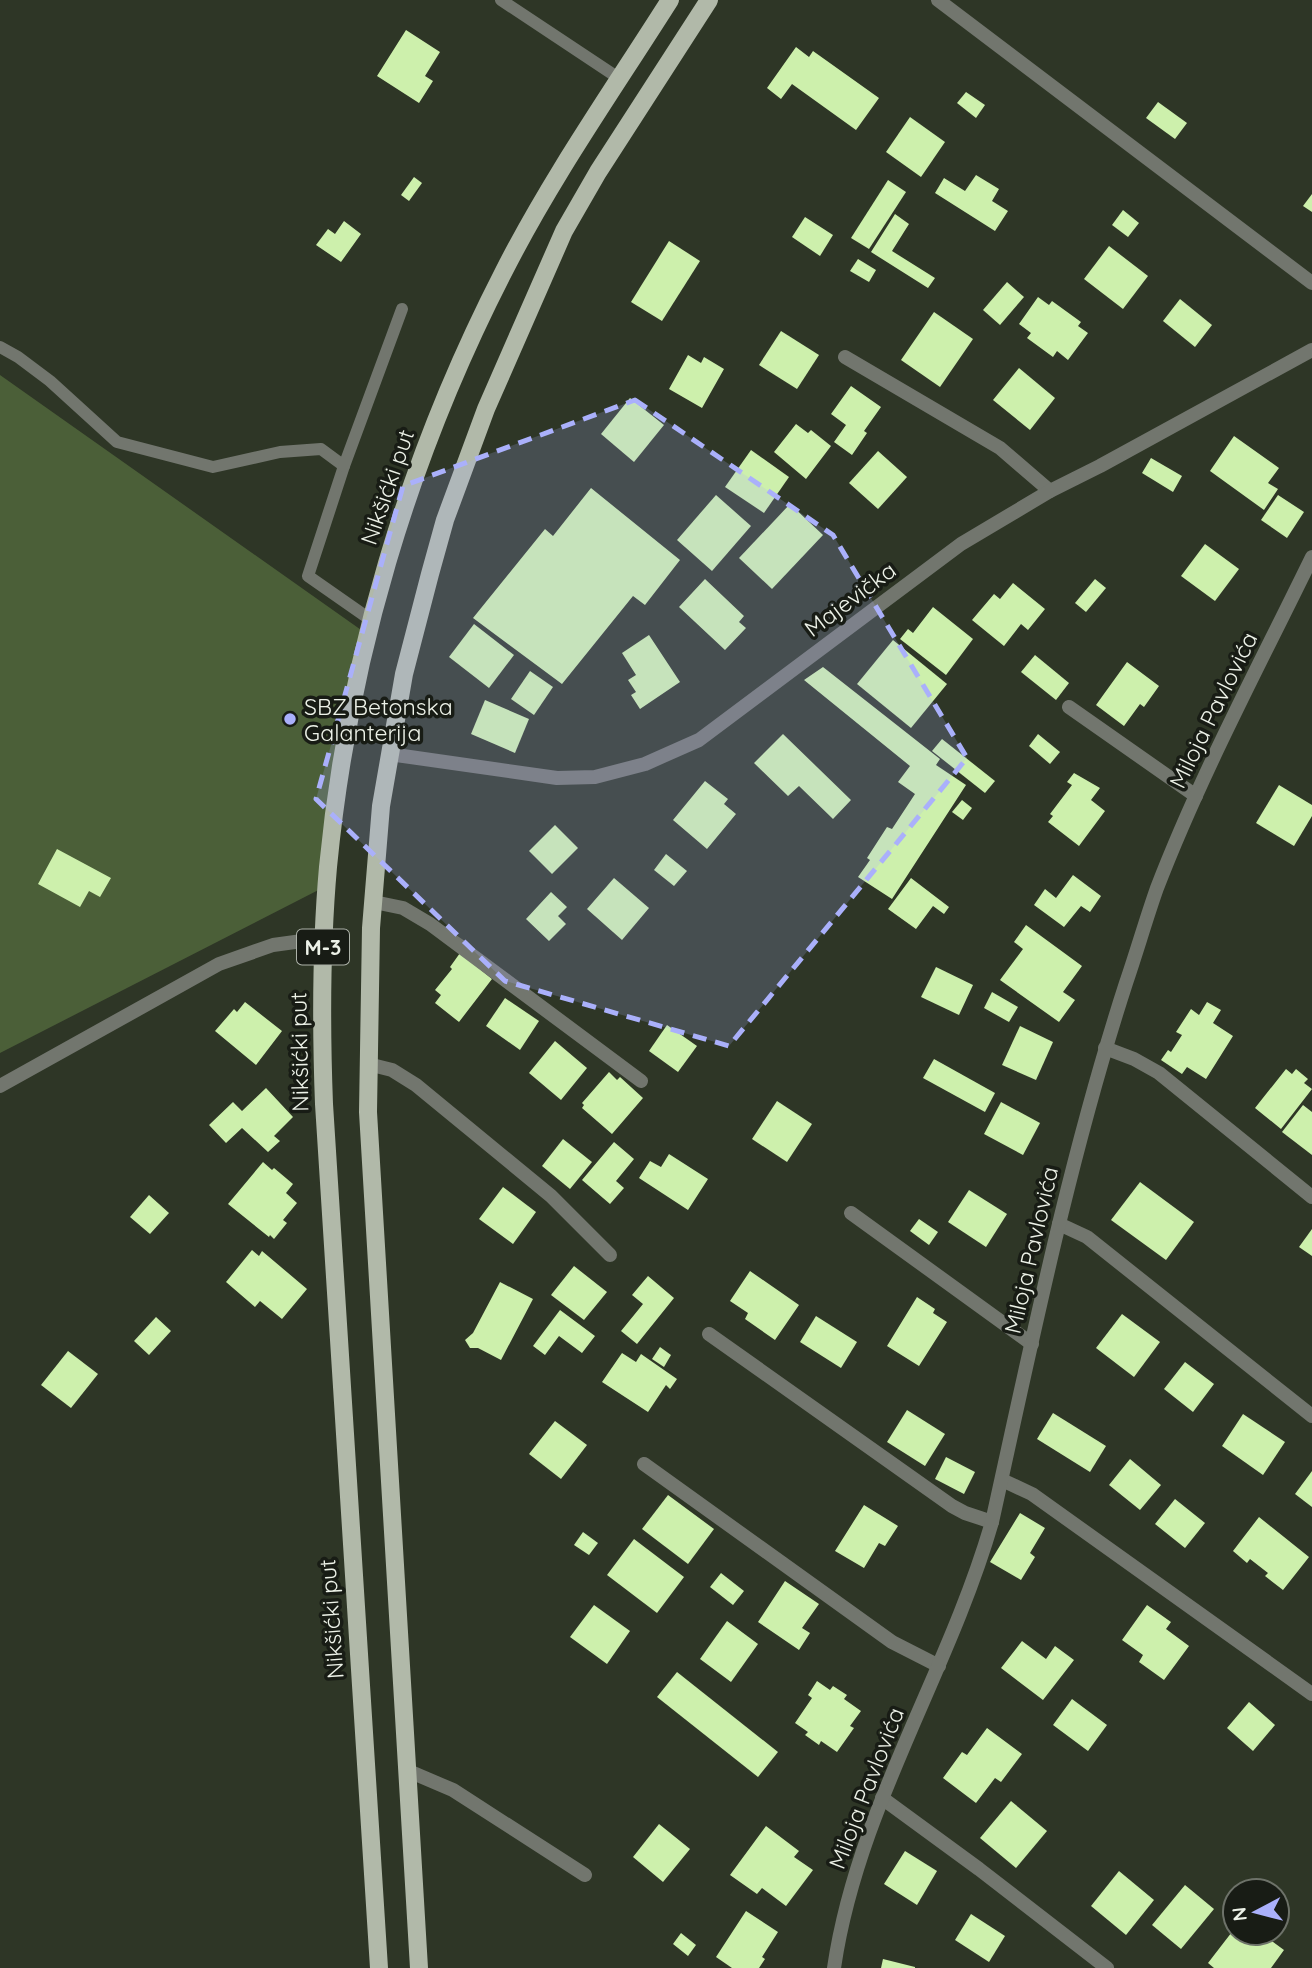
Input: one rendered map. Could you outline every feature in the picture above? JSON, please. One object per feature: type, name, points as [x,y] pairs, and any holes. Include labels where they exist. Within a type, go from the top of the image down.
[{"type":"main road","name":"Nikšićki put","points":[[379,1968],[326,1146],[323,1055],[324,938],[328,867],[338,783],[350,710],[371,620],[419,463],[444,399],[473,334],[532,219],[670,0]]},
{"type":"main road","points":[[419,1968],[368,1112],[371,939],[380,818],[389,754],[404,674],[429,574],[445,520],[486,409],[564,231],[598,172],[709,0]]},
{"type":"street","points":[[938,0],[1312,283]]},
{"type":"street","name":"Majevička","points":[[389,754],[557,778],[612,774],[645,764],[699,740],[961,544],[1050,491],[1312,350]]},
{"type":"street","points":[[845,357],[1000,448],[1050,491]]},
{"type":"street","name":"Miloja Pavlovića","points":[[834,1968],[847,1901],[882,1798],[939,1667],[982,1558],[1059,1224],[1105,1048],[1157,889],[1196,796],[1312,557]]},
{"type":"street","points":[[1069,707],[1196,796]]},
{"type":"street","points":[[374,902],[403,908],[430,924],[641,1081]]},
{"type":"street","points":[[0,1086],[219,964],[274,944],[324,938]]},
{"type":"street","points":[[1105,1048],[1134,1059],[1159,1073],[1312,1197]]},
{"type":"street","points":[[368,1064],[392,1070],[416,1085],[551,1196],[610,1255]]},
{"type":"street","points":[[851,1213],[1032,1344]]},
{"type":"street","points":[[1059,1224],[1087,1237],[1312,1416]]},
{"type":"street","points":[[709,1334],[958,1510],[992,1522]]},
{"type":"street","points":[[644,1464],[892,1642],[939,1667]]},
{"type":"street","points":[[1002,1480],[1032,1494],[1312,1694]]},
{"type":"street","points":[[407,1770],[453,1790],[585,1875]]},
{"type":"street","points":[[882,1798],[1107,1968]]},
{"type":"lane","points":[[500,0],[620,79]]},
{"type":"lane","points":[[371,620],[308,576],[344,466],[402,309]]},
{"type":"lane","points":[[0,347],[50,381],[117,442],[214,467],[280,452],[321,449],[344,466]]},
{"type":"highlighted area","points":[[635,400],[833,535],[967,758],[729,1046],[505,981],[316,799],[403,486]]},
{"type":"green space","points":[[0,375],[364,632],[335,797],[336,881],[0,1053]]},
{"type":"building","points":[[406,30],[440,52],[425,76],[433,81],[419,103],[377,76]]},
{"type":"building","points":[[796,47],[809,57],[813,51],[879,98],[856,130],[792,84],[781,99],[767,88]]},
{"type":"building","points":[[966,92],[985,105],[976,118],[957,103]]},
{"type":"building","points":[[1158,102],[1187,123],[1175,139],[1146,118]]},
{"type":"building","points":[[910,117],[945,142],[921,177],[886,152]]},
{"type":"building","points":[[976,175],[999,189],[992,201],[1008,211],[995,231],[935,193],[944,178],[965,191]]},
{"type":"building","points":[[414,177],[422,183],[409,201],[401,195]]},
{"type":"building","points":[[888,180],[906,192],[869,249],[851,238]]},
{"type":"building","points":[[1312,194],[1312,212],[1303,206]]},
{"type":"building","points":[[1123,210],[1139,223],[1128,237],[1112,225]]},
{"type":"building","points":[[895,214],[909,224],[892,251],[935,278],[928,288],[871,252]]},
{"type":"building","points":[[805,217],[833,235],[820,256],[792,237]]},
{"type":"building","points":[[344,221],[361,234],[341,262],[316,245],[328,229],[335,234]]},
{"type":"building","points":[[669,241],[700,261],[662,321],[631,302]]},
{"type":"building","points":[[1109,246],[1148,276],[1123,309],[1084,279]]},
{"type":"building","points":[[858,259],[876,270],[869,282],[850,271]]},
{"type":"building","points":[[1007,282],[1024,297],[1000,325],[983,310]]},
{"type":"building","points":[[1038,297],[1049,305],[1052,301],[1081,322],[1078,326],[1088,333],[1068,360],[1057,351],[1053,357],[1027,338],[1031,333],[1019,324]]},
{"type":"building","points":[[1180,299],[1212,325],[1195,347],[1163,321]]},
{"type":"building","points":[[934,312],[973,339],[940,387],[901,360]]},
{"type":"building","points":[[781,331],[819,355],[797,389],[759,365]]},
{"type":"building","points":[[688,355],[701,363],[704,357],[724,369],[702,408],[669,389]]},
{"type":"building","points":[[1019,368],[1055,398],[1030,430],[993,400]]},
{"type":"building","points":[[851,386],[881,407],[864,431],[867,433],[852,455],[834,442],[846,425],[831,414]]},
{"type":"building","points":[[630,398],[664,425],[634,462],[601,434]]},
{"type":"building","points":[[796,424],[808,433],[811,430],[831,446],[806,479],[774,452]]},
{"type":"building","points":[[1234,436],[1279,468],[1268,483],[1278,489],[1264,510],[1210,471]]},
{"type":"building","points":[[751,450],[789,477],[764,513],[725,487]]},
{"type":"building","points":[[878,451],[907,477],[878,509],[849,483]]},
{"type":"building","points":[[1151,458],[1182,476],[1173,492],[1142,473]]},
{"type":"building","points":[[591,488],[680,560],[645,605],[633,596],[562,684],[473,618],[545,529],[553,536]]},
{"type":"building","points":[[716,495],[751,526],[712,571],[677,540]]},
{"type":"building","points":[[1278,495],[1304,512],[1287,538],[1261,520]]},
{"type":"building","points":[[790,504],[823,535],[772,589],[739,558]]},
{"type":"building","points":[[1205,544],[1239,569],[1215,601],[1181,576]]},
{"type":"building","points":[[705,579],[744,616],[739,622],[746,628],[725,650],[679,607]]},
{"type":"building","points":[[1095,579],[1106,588],[1086,612],[1075,603]]},
{"type":"building","points":[[1013,583],[1045,609],[1028,630],[1021,624],[1004,646],[972,620],[994,594],[1000,599]]},
{"type":"building","points":[[933,607],[973,639],[946,675],[900,639],[908,629],[913,633]]},
{"type":"building","points":[[474,624],[514,655],[489,688],[449,657]]},
{"type":"building","points":[[649,635],[680,682],[640,709],[631,695],[636,692],[628,680],[636,675],[622,653]]},
{"type":"building","points":[[893,640],[947,684],[911,728],[857,684]]},
{"type":"building","points":[[1035,655],[1069,683],[1056,700],[1021,672]]},
{"type":"building","points":[[1127,662],[1159,686],[1144,707],[1140,704],[1124,726],[1096,705]]},
{"type":"building","points":[[823,667],[940,759],[936,765],[966,785],[892,899],[858,877],[887,827],[892,829],[915,794],[898,782],[910,766],[804,680]]},
{"type":"building","points":[[530,671],[553,687],[534,715],[511,699]]},
{"type":"building","points":[[485,700],[529,719],[515,753],[471,734]]},
{"type":"building","points":[[783,734],[851,800],[833,819],[799,786],[788,796],[754,763]]},
{"type":"building","points":[[1038,734],[1060,752],[1050,764],[1029,746]]},
{"type":"building","points":[[942,739],[995,781],[985,793],[932,751]]},
{"type":"building","points":[[1074,773],[1100,788],[1091,800],[1105,811],[1079,846],[1048,822],[1053,816],[1050,814],[1072,785],[1067,782]]},
{"type":"building","points":[[705,781],[728,799],[724,804],[736,814],[707,849],[673,820]]},
{"type":"building","points":[[1279,785],[1312,805],[1312,816],[1294,846],[1256,823]]},
{"type":"building","points":[[962,800],[972,808],[963,820],[952,812]]},
{"type":"building","points":[[555,825],[578,848],[552,874],[529,851]]},
{"type":"building","points":[[57,849],[111,878],[100,897],[89,891],[80,907],[38,884]]},
{"type":"building","points":[[666,854],[687,871],[674,886],[654,870]]},
{"type":"building","points":[[1073,875],[1101,896],[1090,912],[1081,906],[1064,927],[1034,905],[1045,889],[1056,898]]},
{"type":"building","points":[[614,878],[649,908],[622,940],[587,909]]},
{"type":"building","points":[[911,878],[949,907],[944,914],[933,906],[916,929],[888,909]]},
{"type":"building","points":[[551,892],[567,907],[558,916],[566,924],[549,941],[526,919]]},
{"type":"building","points":[[1026,925],[1082,966],[1063,992],[1075,1000],[1059,1022],[1000,980],[1023,949],[1014,942]]},
{"type":"building","points":[[460,953],[492,979],[459,1022],[435,1003],[441,995],[435,990],[452,969],[450,967]]},
{"type":"building","points":[[936,967],[973,985],[959,1015],[921,997]]},
{"type":"building","points":[[992,992],[1018,1007],[1009,1022],[984,1008]]},
{"type":"building","points":[[505,998],[539,1021],[520,1050],[486,1026]]},
{"type":"building","points":[[245,1002],[282,1031],[256,1065],[215,1031],[234,1009],[237,1012]]},
{"type":"building","points":[[1207,1002],[1221,1010],[1213,1023],[1233,1036],[1206,1079],[1187,1067],[1182,1074],[1161,1060],[1168,1050],[1171,1052],[1182,1035],[1176,1032],[1191,1009],[1199,1015]]},
{"type":"building","points":[[667,1025],[697,1046],[678,1072],[649,1051]]},
{"type":"building","points":[[1020,1026],[1053,1042],[1036,1080],[1002,1065]]},
{"type":"building","points":[[555,1041],[587,1068],[561,1100],[529,1073]]},
{"type":"building","points":[[934,1059],[995,1093],[985,1112],[923,1078]]},
{"type":"building","points":[[1286,1069],[1292,1074],[1296,1069],[1308,1079],[1304,1083],[1312,1089],[1281,1129],[1255,1108]]},
{"type":"building","points":[[609,1072],[617,1080],[620,1077],[643,1098],[612,1134],[582,1108],[582,1103]]},
{"type":"building","points":[[266,1088],[293,1117],[274,1136],[280,1141],[268,1152],[242,1128],[226,1143],[209,1125],[233,1102],[242,1111]]},
{"type":"building","points":[[777,1101],[812,1124],[787,1162],[752,1139]]},
{"type":"building","points":[[1001,1102],[1040,1123],[1023,1155],[984,1134]]},
{"type":"building","points":[[1303,1105],[1312,1112],[1312,1155],[1282,1132]]},
{"type":"building","points":[[563,1139],[592,1162],[570,1189],[542,1166]]},
{"type":"building","points":[[614,1142],[634,1159],[616,1181],[624,1188],[610,1204],[582,1180]]},
{"type":"building","points":[[669,1154],[708,1179],[688,1210],[639,1178],[650,1161],[661,1167]]},
{"type":"building","points":[[263,1162],[293,1184],[286,1193],[297,1203],[283,1220],[287,1223],[274,1239],[228,1204]]},
{"type":"building","points":[[1140,1182],[1194,1222],[1166,1260],[1111,1220]]},
{"type":"building","points":[[503,1187],[536,1212],[513,1244],[479,1219]]},
{"type":"building","points":[[969,1190],[1007,1214],[986,1247],[948,1222]]},
{"type":"building","points":[[149,1195],[169,1213],[150,1234],[130,1217]]},
{"type":"building","points":[[919,1219],[938,1232],[929,1245],[910,1231]]},
{"type":"building","points":[[1312,1229],[1312,1256],[1299,1247]]},
{"type":"building","points":[[252,1250],[259,1256],[262,1251],[307,1289],[282,1319],[260,1301],[255,1307],[226,1282]]},
{"type":"building","points":[[574,1266],[607,1292],[584,1320],[551,1295]]},
{"type":"building","points":[[750,1271],[799,1305],[775,1340],[745,1319],[748,1313],[730,1301]]},
{"type":"building","points":[[648,1276],[674,1298],[637,1344],[621,1331],[643,1304],[632,1295]]},
{"type":"building","points":[[500,1282],[533,1299],[501,1360],[478,1348],[470,1348],[465,1340],[473,1333]]},
{"type":"building","points":[[917,1297],[935,1309],[933,1313],[947,1322],[919,1366],[887,1346]]},
{"type":"building","points":[[560,1310],[595,1336],[582,1353],[559,1336],[545,1355],[533,1346]]},
{"type":"building","points":[[1122,1314],[1160,1342],[1134,1377],[1096,1348]]},
{"type":"building","points":[[816,1316],[857,1342],[841,1368],[800,1342]]},
{"type":"building","points":[[156,1317],[171,1331],[149,1355],[134,1341]]},
{"type":"building","points":[[660,1347],[671,1355],[664,1367],[652,1359]]},
{"type":"building","points":[[68,1351],[98,1374],[71,1408],[41,1385]]},
{"type":"building","points":[[622,1353],[636,1362],[641,1354],[677,1379],[670,1389],[666,1385],[648,1412],[602,1382]]},
{"type":"building","points":[[1185,1362],[1214,1384],[1193,1412],[1164,1389]]},
{"type":"building","points":[[907,1410],[945,1434],[925,1466],[887,1442]]},
{"type":"building","points":[[1053,1413],[1106,1446],[1090,1472],[1037,1439]]},
{"type":"building","points":[[1243,1414],[1285,1442],[1263,1475],[1222,1446]]},
{"type":"building","points":[[555,1421],[587,1445],[561,1479],[529,1454]]},
{"type":"building","points":[[946,1457],[975,1472],[964,1494],[935,1479]]},
{"type":"building","points":[[1130,1459],[1161,1485],[1140,1510],[1109,1485]]},
{"type":"building","points":[[1312,1471],[1312,1507],[1295,1494]]},
{"type":"building","points":[[668,1495],[714,1529],[688,1564],[642,1529]]},
{"type":"building","points":[[1175,1499],[1205,1523],[1185,1548],[1155,1524]]},
{"type":"building","points":[[864,1505],[898,1526],[885,1546],[879,1543],[864,1568],[835,1551]]},
{"type":"building","points":[[1020,1513],[1045,1528],[1030,1553],[1035,1557],[1021,1580],[990,1562]]},
{"type":"building","points":[[1259,1517],[1309,1557],[1283,1590],[1265,1576],[1268,1573],[1250,1559],[1247,1563],[1233,1551]]},
{"type":"building","points":[[583,1532],[598,1543],[589,1555],[574,1545]]},
{"type":"building","points":[[634,1539],[684,1577],[657,1613],[607,1575]]},
{"type":"building","points":[[721,1573],[744,1591],[733,1605],[710,1587]]},
{"type":"building","points":[[785,1581],[819,1604],[802,1628],[810,1633],[799,1650],[758,1622]]},
{"type":"building","points":[[594,1605],[630,1631],[607,1664],[570,1637]]},
{"type":"building","points":[[1147,1605],[1171,1622],[1166,1629],[1189,1646],[1164,1680],[1139,1662],[1143,1655],[1122,1640]]},
{"type":"building","points":[[727,1621],[758,1644],[731,1682],[700,1659]]},
{"type":"building","points":[[1022,1641],[1046,1659],[1055,1646],[1074,1660],[1043,1700],[1001,1668]]},
{"type":"building","points":[[677,1672],[778,1752],[758,1777],[657,1697]]},
{"type":"building","points":[[817,1681],[830,1690],[833,1686],[847,1695],[844,1699],[861,1711],[850,1726],[854,1728],[837,1752],[821,1741],[819,1745],[805,1735],[808,1732],[795,1723],[812,1698],[808,1695]]},
{"type":"building","points":[[1072,1699],[1107,1725],[1088,1751],[1053,1725]]},
{"type":"building","points":[[1249,1702],[1275,1725],[1253,1751],[1227,1728]]},
{"type":"building","points":[[987,1728],[1022,1754],[1001,1782],[995,1778],[976,1803],[943,1778],[962,1752],[967,1755]]},
{"type":"building","points":[[1011,1801],[1047,1831],[1016,1868],[980,1838]]},
{"type":"building","points":[[659,1824],[690,1849],[663,1882],[633,1857]]},
{"type":"building","points":[[766,1826],[799,1851],[794,1857],[813,1870],[786,1906],[762,1888],[757,1894],[730,1875]]},
{"type":"building","points":[[905,1851],[937,1871],[917,1905],[884,1884]]},
{"type":"building","points":[[1119,1871],[1154,1900],[1126,1935],[1091,1906]]},
{"type":"building","points":[[1185,1885],[1214,1909],[1181,1949],[1152,1925]]},
{"type":"building","points":[[746,1911],[778,1932],[762,1957],[765,1959],[759,1968],[732,1968],[716,1957]]},
{"type":"building","points":[[971,1914],[1005,1936],[989,1962],[955,1940]]},
{"type":"building","points":[[681,1933],[696,1945],[688,1956],[673,1944]]},
{"type":"building","points":[[1221,1946],[1280,1947],[1284,1950],[1271,1968],[1214,1968],[1208,1963]]},
{"type":"building","points":[[883,1959],[915,1967],[915,1968],[881,1968]]},
{"type":"place","name":"SBZ Betonska Galanterija","points":[[290,719]]}]
